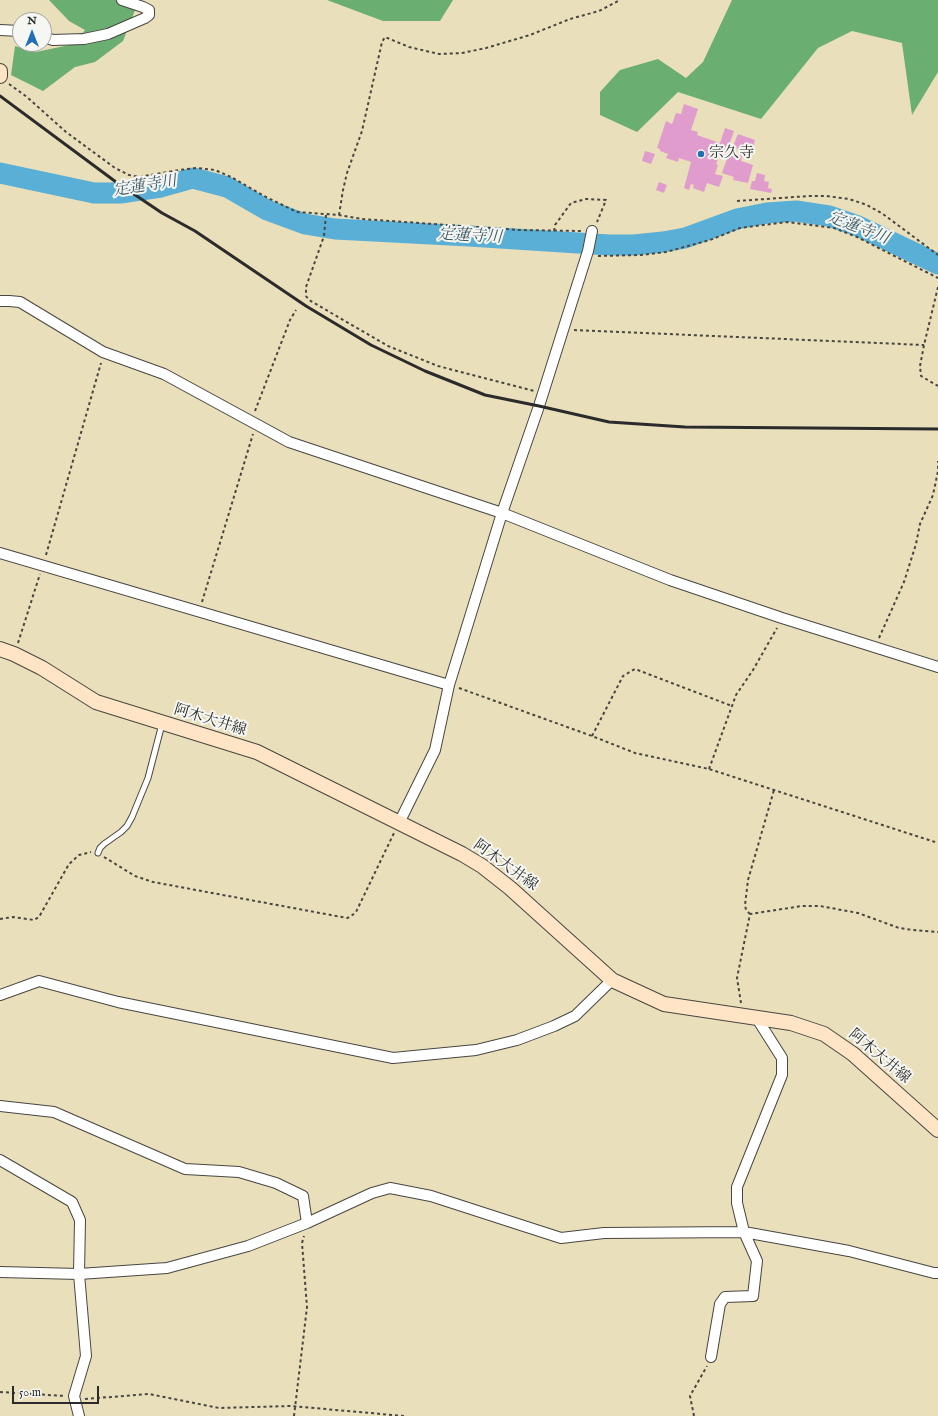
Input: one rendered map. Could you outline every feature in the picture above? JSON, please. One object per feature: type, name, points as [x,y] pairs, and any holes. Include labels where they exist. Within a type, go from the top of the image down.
[{"type":"main road","points":[[0,71],[4,80]]},
{"type":"main road","name":"阿木大井線","points":[[0,649],[14,654],[42,668],[96,702],[162,724],[257,752],[462,854],[482,866],[499,879],[612,980],[664,1004],[791,1023],[824,1034],[853,1054],[938,1130]]},
{"type":"street","points":[[52,40],[84,39],[108,34],[149,15],[149,10],[122,0]]},
{"type":"street","points":[[0,30],[12,31]]},
{"type":"street","points":[[399,823],[435,750],[449,685],[502,513],[543,394],[587,253],[592,230]]},
{"type":"street","points":[[0,301],[20,302],[104,352],[164,374],[289,442],[502,513],[670,580],[938,667]]},
{"type":"street","points":[[0,552],[449,685]]},
{"type":"street","points":[[0,995],[39,981],[118,1002],[393,1058],[476,1050],[517,1040],[554,1026],[575,1016],[612,980]]},
{"type":"street","points":[[711,1357],[720,1304],[725,1297],[753,1296],[757,1261],[744,1232],[737,1203],[737,1187],[782,1075],[782,1058],[749,1016]]},
{"type":"street","points":[[0,1106],[54,1112],[185,1168],[239,1172],[276,1183],[303,1196],[307,1223]]},
{"type":"street","points":[[0,1160],[72,1202],[80,1220],[79,1274],[86,1356],[74,1396],[79,1416]]},
{"type":"street","points":[[0,1272],[79,1274],[168,1268],[248,1246],[307,1223],[372,1193],[390,1188],[431,1196],[561,1238],[604,1233],[744,1232],[849,1251],[938,1273]]},
{"type":"lane","points":[[98,853],[104,844],[121,832],[132,817],[148,778],[162,724]]},
{"type":"path","points":[[339,215],[347,173],[362,131],[382,42],[385,37],[409,47],[439,54],[462,53],[486,48],[530,35],[570,19],[600,11],[620,0]]},
{"type":"path","points":[[4,80],[66,132],[115,168],[129,175],[139,177],[197,168],[215,170],[298,212],[339,215],[362,219],[519,230],[554,231],[592,230],[606,200],[586,199],[571,204],[554,225],[554,231]]},
{"type":"path","points":[[737,201],[809,196],[826,196],[849,199],[867,205],[883,214],[938,255]]},
{"type":"path","points":[[326,214],[324,236],[306,287],[306,296],[309,300],[388,346],[438,366],[543,394]]},
{"type":"path","points":[[587,253],[641,255],[666,252],[710,240],[740,228],[787,222],[834,228],[857,237],[938,278]]},
{"type":"path","points":[[938,287],[920,366],[921,376],[938,386]]},
{"type":"path","points":[[200,611],[253,423],[290,320],[296,310]]},
{"type":"path","points":[[563,329],[924,345]]},
{"type":"path","points":[[14,654],[43,564],[104,352]]},
{"type":"path","points":[[876,647],[904,582],[916,544],[920,524],[933,494],[938,471],[938,461]]},
{"type":"path","points":[[709,769],[736,695],[775,633],[781,617]]},
{"type":"path","points":[[592,736],[623,676],[635,669],[732,706]]},
{"type":"path","points":[[449,685],[592,736],[635,753],[709,769],[938,843]]},
{"type":"path","points":[[750,914],[746,910],[745,905],[748,880],[774,790]]},
{"type":"path","points":[[0,919],[13,917],[34,920],[39,917],[69,864],[79,855],[86,853],[98,853],[134,876],[153,882],[347,918],[356,912],[399,823]]},
{"type":"path","points":[[750,914],[802,906],[820,906],[858,913],[899,928],[938,932]]},
{"type":"path","points":[[749,1016],[737,978],[750,914]]},
{"type":"path","points":[[294,1416],[307,1307],[302,1243],[307,1223]]},
{"type":"path","points":[[694,1416],[690,1396],[711,1357]]},
{"type":"path","points":[[0,1392],[74,1396],[88,1399],[149,1394],[219,1408],[291,1406],[404,1416]]},
{"type":"green space","points":[[49,0],[139,0],[123,41],[95,62],[75,67],[43,91],[11,75],[14,52],[52,52],[52,49],[74,44],[85,30],[69,21]]},
{"type":"green space","points":[[327,0],[453,0],[440,21],[383,21]]},
{"type":"green space","points":[[732,0],[938,0],[938,72],[912,115],[902,43],[852,31],[818,48],[761,119],[678,92],[637,132],[600,115],[600,92],[620,70],[658,59],[686,78],[703,62]]},
{"type":"building","points":[[684,104],[698,109],[691,130],[698,132],[697,135],[720,143],[725,128],[734,131],[728,148],[734,149],[733,153],[742,156],[741,161],[753,165],[748,183],[733,180],[734,177],[722,173],[728,156],[720,153],[716,164],[718,165],[715,174],[723,176],[719,187],[707,183],[704,192],[693,188],[694,185],[691,184],[689,190],[684,188],[691,162],[679,158],[678,162],[666,158],[668,154],[657,148],[666,121],[672,124],[676,113],[681,114]]},
{"type":"building","points":[[738,134],[755,140],[751,154],[736,149],[737,148],[733,146]]},
{"type":"building","points":[[645,151],[655,154],[651,164],[642,161]]},
{"type":"building","points":[[757,173],[765,175],[764,181],[769,182],[768,188],[772,189],[771,193],[750,189],[752,181],[755,181]]},
{"type":"building","points":[[659,182],[667,185],[664,193],[656,190]]},
{"type":"waterway","name":"定蓮寺川","points":[[0,173],[94,193],[120,193],[161,187],[193,178],[227,187],[267,210],[305,224],[335,229],[609,245],[634,245],[663,242],[685,238],[737,219],[767,213],[796,211],[829,216],[858,226],[938,264]]},
{"type":"railway","points":[[0,96],[116,182],[162,213],[195,231],[306,306],[371,345],[425,371],[485,395],[609,422],[685,427],[938,429]]},
{"type":"place","name":"宗久寺","points":[[701,154]]}]
